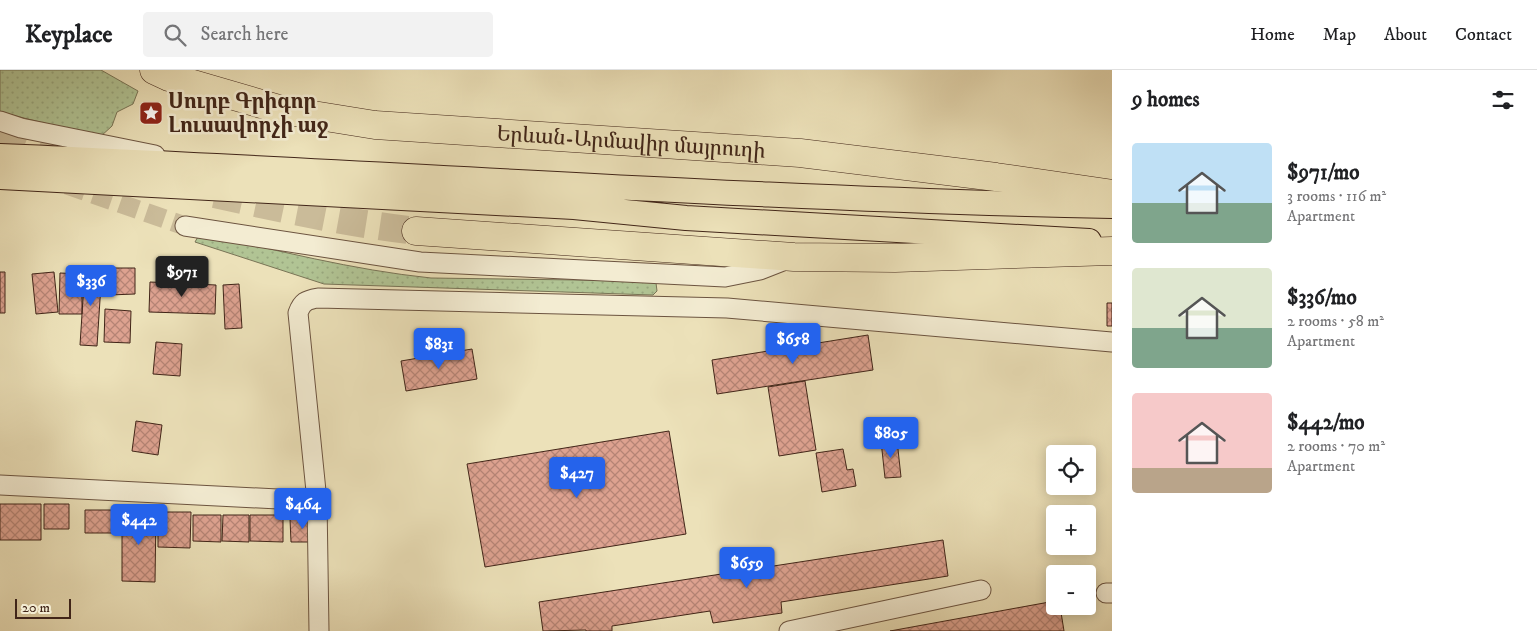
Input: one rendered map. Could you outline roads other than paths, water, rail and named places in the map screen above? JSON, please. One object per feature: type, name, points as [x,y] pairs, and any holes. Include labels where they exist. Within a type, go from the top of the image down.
[{"type":"highway","name":"Երևան-Արմավիր մայրուղի","points":[[154,70],[169,77],[282,110],[375,125],[800,153],[996,177],[1112,194]]},
{"type":"highway","points":[[416,231],[794,257],[895,258],[1112,251]]},
{"type":"main road","points":[[0,156],[708,192],[1112,206]]},
{"type":"main road","points":[[0,177],[564,207],[686,218],[1112,242]]},
{"type":"street","points":[[0,121],[21,128],[205,165]]},
{"type":"street","points":[[185,226],[420,262],[725,277],[760,270],[794,257]]},
{"type":"street","points":[[725,277],[727,308]]},
{"type":"street","points":[[319,631],[317,501],[298,314],[301,305],[306,300],[318,298],[727,308],[1112,342]]},
{"type":"street","points":[[0,485],[317,501]]},
{"type":"street","points":[[789,631],[981,590]]},
{"type":"tunnel","points":[[0,131],[76,158]]},
{"type":"tunnel","points":[[67,185],[185,226]]},
{"type":"tunnel","points":[[215,194],[315,215],[416,231]]},
{"type":"place","name":"Սուրբ Գրիգոր Լուսավորչի աջ","points":[[151,113]]}]
